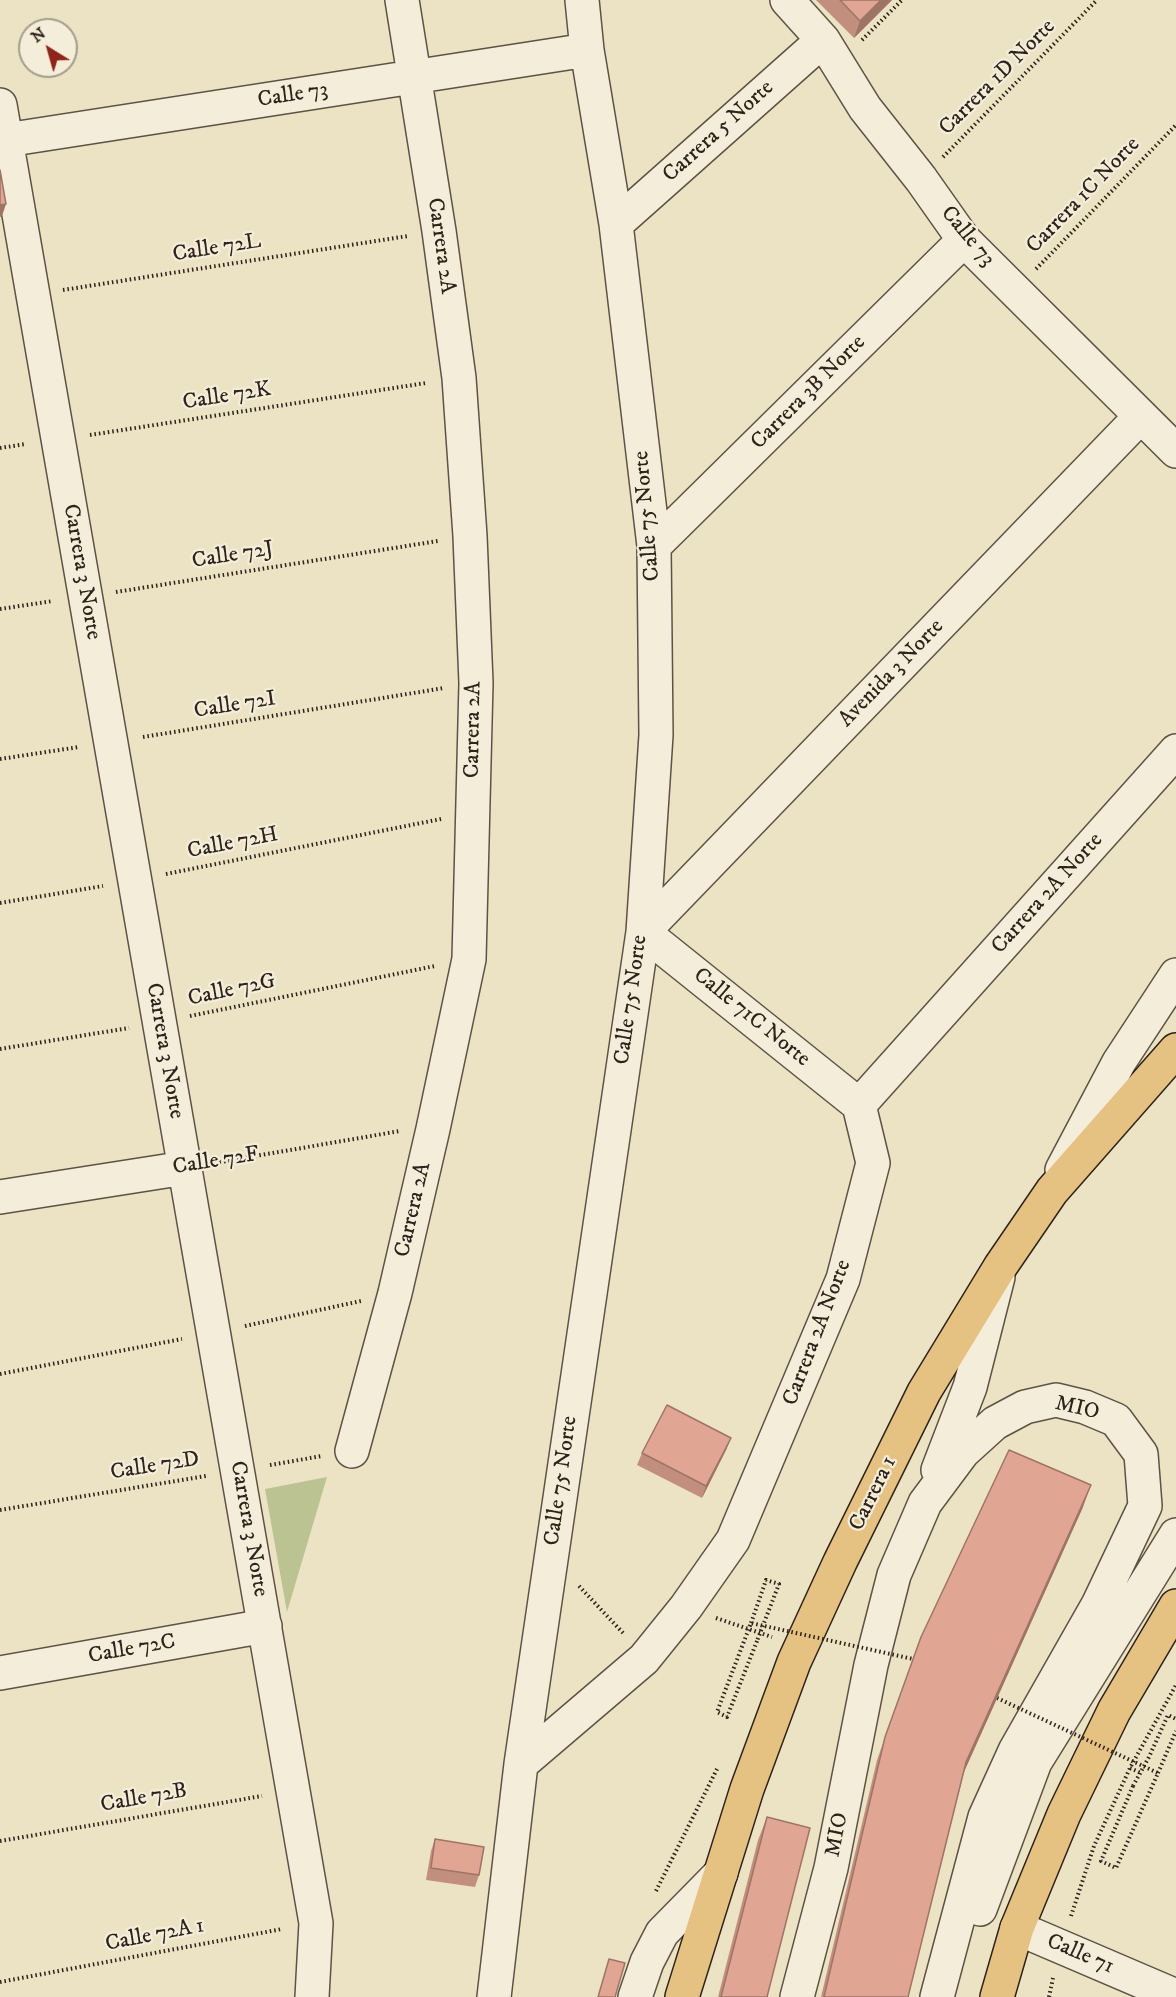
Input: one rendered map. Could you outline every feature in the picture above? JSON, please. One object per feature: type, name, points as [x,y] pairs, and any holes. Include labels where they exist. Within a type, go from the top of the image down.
[{"type":"highway","name":"Carrera 1","points":[[682,1997],[747,1789],[802,1644],[924,1392],[1000,1267],[1052,1191],[1169,1057]]},
{"type":"highway","points":[[997,1997],[1017,1928],[1064,1814],[1109,1721],[1176,1606]]},
{"type":"street","name":"Carrera 2A","points":[[352,1451],[395,1293],[433,1130],[469,959],[476,683],[470,536],[459,378],[439,231],[402,0]]},
{"type":"street","name":"Calle 75 Norte","points":[[494,1997],[521,1764],[643,932],[656,735],[654,546],[616,224],[586,51],[582,0]]},
{"type":"street","name":"Calle 73","points":[[787,0],[831,52],[865,108],[921,179],[964,240],[1176,450]]},
{"type":"street","name":"Calle 73","points":[[3,141],[586,51]]},
{"type":"street","name":"Carrera 5 Norte","points":[[616,224],[831,52]]},
{"type":"street","name":"Carrera 3 Norte","points":[[0,105],[3,141],[33,295],[316,1923],[312,1997]]},
{"type":"street","name":"Carrera 3B Norte","points":[[654,546],[964,240]]},
{"type":"street","name":"Avenida 3 Norte","points":[[643,932],[1141,416]]},
{"type":"street","name":"Carrera 2A Norte","points":[[521,1764],[644,1659],[686,1607],[733,1540],[843,1279],[873,1163],[859,1105],[1176,751]]},
{"type":"street","name":"Calle 71C Norte","points":[[643,932],[859,1105]]},
{"type":"street","points":[[1052,1191],[1119,1062],[1176,975]]},
{"type":"street","name":"Calle 72F","points":[[0,1197],[185,1168]]},
{"type":"street","points":[[925,1503],[970,1387],[1000,1267]]},
{"type":"street","name":"MIO","points":[[797,1997],[831,1868],[879,1631],[894,1575],[925,1503],[963,1452],[995,1423],[1025,1407],[1056,1400],[1085,1407],[1116,1420],[1141,1454],[1145,1506],[1098,1605],[1015,1751],[985,1817],[938,1997]]},
{"type":"street","points":[[959,1997],[972,1933],[1035,1762],[1176,1535]]},
{"type":"street","name":"Calle 72C","points":[[0,1674],[265,1626]]},
{"type":"street","points":[[635,1997],[647,1962],[662,1933],[721,1873]]},
{"type":"street","name":"Calle 71","points":[[1017,1928],[1176,1996]]},
{"type":"path","points":[[831,52],[902,0]]},
{"type":"path","name":"Carrera 1D Norte","points":[[921,179],[1097,0]]},
{"type":"path","name":"Carrera 1C Norte","points":[[1015,291],[1176,125]]},
{"type":"path","name":"Calle 72L","points":[[33,295],[439,231]]},
{"type":"path","name":"Calle 72K","points":[[0,448],[459,378]]},
{"type":"path","name":"Calle 72J","points":[[0,609],[470,536]]},
{"type":"path","name":"Calle 72I","points":[[0,759],[476,683]]},
{"type":"path","name":"Calle 72H","points":[[0,903],[135,881],[472,813]]},
{"type":"path","name":"Calle 72G","points":[[0,1049],[160,1023],[469,959]]},
{"type":"path","name":"Calle 72F","points":[[185,1168],[399,1132],[433,1130]]},
{"type":"path","name":"Calle 72D","points":[[0,1510],[352,1451]]},
{"type":"path","points":[[549,1568],[565,1570],[627,1638]]},
{"type":"path","points":[[766,1580],[779,1584],[727,1716],[717,1712],[751,1623],[766,1580]]},
{"type":"path","points":[[686,1607],[774,1638],[770,1648]]},
{"type":"path","points":[[751,1623],[913,1659]]},
{"type":"path","points":[[1061,1947],[1094,1846],[1130,1768],[1176,1685]]},
{"type":"path","points":[[997,1698],[1158,1773]]},
{"type":"path","points":[[1176,1719],[1168,1715],[1133,1786],[1101,1861],[1116,1868],[1176,1731]]},
{"type":"path","points":[[653,1896],[720,1763]]},
{"type":"path","points":[[1130,1768],[1141,1773]]},
{"type":"path","name":"Calle 72B","points":[[0,1841],[293,1790]]},
{"type":"path","name":"Calle 72A 1","points":[[0,1982],[316,1923]]},
{"type":"green space","points":[[327,1477],[287,1612],[265,1489]]},
{"type":"building","points":[[840,0],[881,0],[860,21]]},
{"type":"building","points":[[0,170],[6,204],[0,205]]},
{"type":"building","points":[[667,1405],[731,1438],[706,1486],[642,1453]]},
{"type":"building","points":[[1009,1450],[1091,1485],[966,1762],[908,1997],[824,1997],[885,1737],[921,1637]]},
{"type":"building","points":[[767,1817],[810,1828],[767,1997],[721,1997]]},
{"type":"building","points":[[435,1839],[484,1847],[479,1875],[431,1868]]},
{"type":"building","points":[[609,1959],[625,1963],[615,1997],[598,1997]]}]
